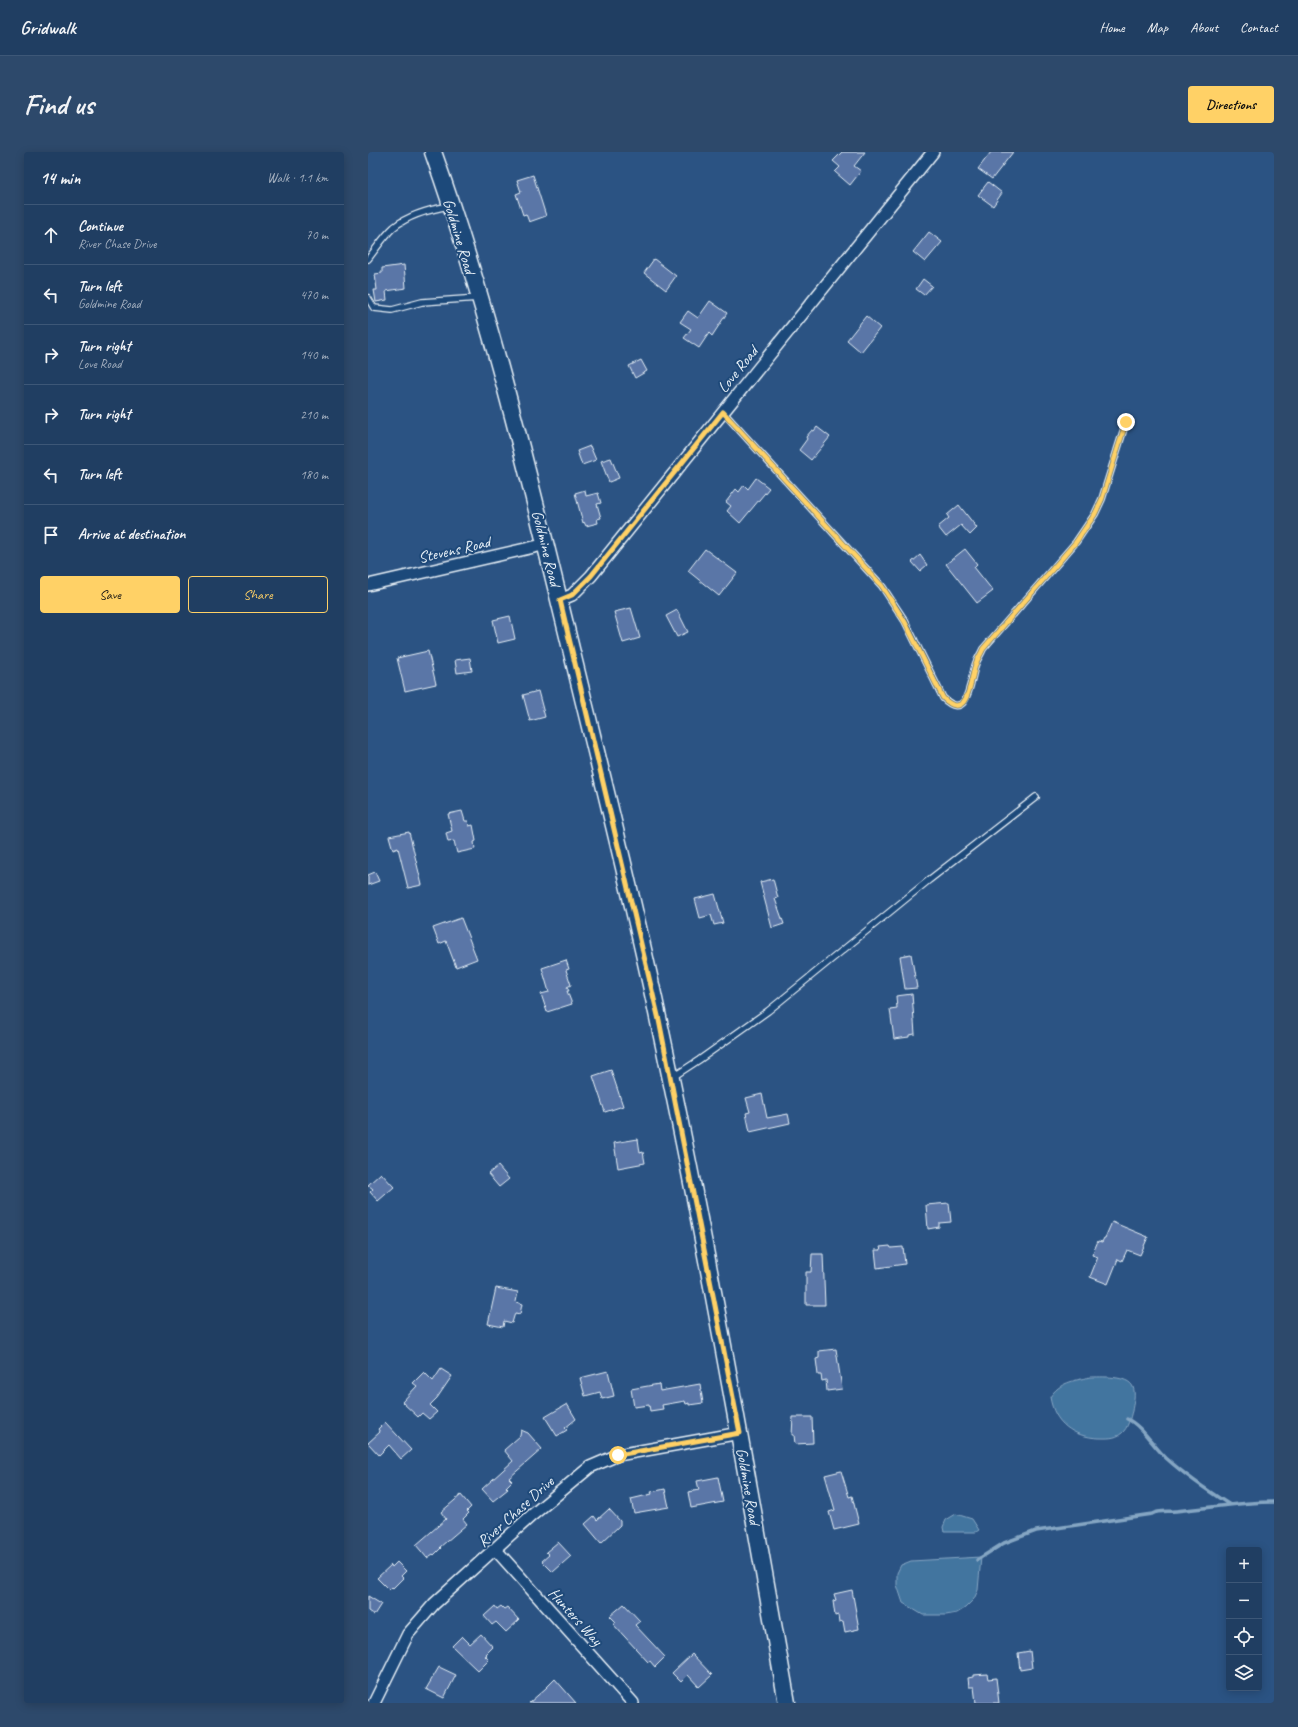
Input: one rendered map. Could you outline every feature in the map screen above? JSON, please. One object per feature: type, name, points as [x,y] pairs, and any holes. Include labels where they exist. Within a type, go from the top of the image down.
[{"type":"main road","name":"Goldmine Road","points":[[433,152],[480,298],[517,428],[547,544],[630,893],[671,1078],[740,1433],[787,1703]]},
{"type":"street","name":"Love Road","points":[[560,600],[572,595],[591,576],[933,152]]},
{"type":"street","name":"Stevens Road","points":[[368,585],[547,544]]},
{"type":"street","name":"River Chase Drive","points":[[374,1703],[408,1634],[434,1604],[496,1550],[531,1516],[590,1467],[618,1455],[740,1433]]},
{"type":"street","name":"Hunters Way","points":[[496,1550],[633,1703]]},
{"type":"lane","points":[[368,259],[394,227],[411,217],[438,208],[451,206]]},
{"type":"lane","points":[[368,298],[374,308],[392,310],[422,302],[480,298]]},
{"type":"lane","points":[[723,412],[882,586],[905,622],[943,698],[949,704],[956,706],[964,701],[969,693],[976,662],[983,649],[1076,542],[1095,514],[1102,499],[1126,422]]},
{"type":"lane","points":[[671,1078],[768,1012],[911,894],[1036,797]]},
{"type":"water","points":[[1090,1377],[1107,1377],[1126,1380],[1133,1387],[1134,1399],[1130,1420],[1124,1431],[1117,1436],[1111,1438],[1099,1438],[1081,1435],[1066,1427],[1060,1421],[1052,1406],[1050,1397],[1058,1388],[1067,1383]]},
{"type":"water","points":[[956,1514],[972,1519],[979,1530],[976,1532],[944,1532],[943,1527],[946,1520]]},
{"type":"water","points":[[981,1557],[978,1590],[974,1599],[965,1608],[957,1613],[946,1615],[923,1615],[903,1603],[897,1585],[897,1573],[901,1565],[911,1561]]},
{"type":"building","points":[[842,152],[865,152],[854,166],[861,171],[850,185],[835,172],[840,167],[833,161]]},
{"type":"building","points":[[991,152],[1013,152],[992,179],[978,169]]},
{"type":"building","points":[[533,175],[546,216],[529,222],[526,214],[523,215],[516,194],[521,192],[517,180]]},
{"type":"building","points":[[988,182],[1002,193],[993,206],[978,195]]},
{"type":"building","points":[[929,232],[942,242],[925,262],[913,252]]},
{"type":"building","points":[[654,259],[676,276],[666,290],[644,273]]},
{"type":"building","points":[[404,265],[406,288],[386,291],[387,300],[376,302],[374,290],[377,290],[375,274],[382,273],[382,268]]},
{"type":"building","points":[[923,279],[932,286],[924,295],[916,289]]},
{"type":"building","points":[[710,301],[727,313],[712,336],[709,333],[699,348],[684,338],[691,329],[680,322],[688,311],[698,318]]},
{"type":"building","points":[[866,316],[880,328],[861,352],[847,340]]},
{"type":"building","points":[[641,360],[647,371],[635,378],[629,366]]},
{"type":"building","points":[[817,427],[830,437],[811,460],[799,450],[807,439],[806,437]]},
{"type":"building","points":[[590,446],[596,460],[582,465],[577,451]]},
{"type":"building","points":[[611,458],[619,478],[609,482],[601,461]]},
{"type":"building","points":[[756,478],[769,488],[740,523],[727,511],[731,506],[726,502],[736,489],[739,492],[744,485],[748,489]]},
{"type":"building","points":[[585,490],[586,496],[598,493],[601,503],[597,504],[601,518],[597,519],[598,523],[586,526],[584,522],[583,523],[575,493]]},
{"type":"building","points":[[959,505],[977,528],[970,535],[961,525],[946,537],[938,527],[949,518],[947,515]]},
{"type":"building","points":[[705,549],[737,573],[719,596],[688,571]]},
{"type":"building","points":[[965,549],[977,564],[974,567],[993,591],[977,603],[946,564]]},
{"type":"building","points":[[920,555],[927,565],[920,571],[912,562]]},
{"type":"building","points":[[631,608],[640,638],[623,643],[614,612]]},
{"type":"building","points":[[677,610],[688,632],[677,637],[666,616]]},
{"type":"building","points":[[510,616],[515,639],[498,643],[493,620]]},
{"type":"building","points":[[428,651],[436,684],[405,691],[397,658]]},
{"type":"building","points":[[470,658],[472,671],[457,673],[455,660]]},
{"type":"building","points":[[538,691],[545,717],[530,721],[523,695]]},
{"type":"building","points":[[462,811],[465,821],[468,821],[469,826],[473,825],[476,841],[474,842],[475,849],[457,853],[454,841],[448,842],[446,833],[452,831],[448,814]]},
{"type":"building","points":[[409,832],[422,885],[408,888],[398,848],[393,850],[389,836]]},
{"type":"building","points":[[375,872],[379,881],[368,885],[368,875]]},
{"type":"building","points":[[773,879],[778,898],[775,899],[784,924],[772,928],[760,882]]},
{"type":"building","points":[[715,894],[723,923],[714,925],[711,915],[700,918],[695,899]]},
{"type":"building","points":[[461,918],[477,959],[456,967],[446,941],[439,944],[433,928]]},
{"type":"building","points":[[911,954],[917,988],[905,989],[900,956]]},
{"type":"building","points":[[566,960],[569,969],[566,970],[571,985],[567,987],[569,991],[567,991],[572,1004],[547,1012],[541,994],[549,992],[542,968]]},
{"type":"building","points":[[912,994],[915,1034],[909,1035],[909,1037],[894,1039],[890,1009],[897,1008],[896,996]]},
{"type":"building","points":[[611,1070],[623,1106],[605,1112],[593,1076]]},
{"type":"building","points":[[762,1094],[767,1118],[788,1114],[790,1123],[750,1132],[746,1113],[750,1112],[746,1098]]},
{"type":"building","points":[[638,1139],[640,1153],[643,1152],[645,1163],[618,1168],[614,1143]]},
{"type":"building","points":[[498,1166],[509,1179],[499,1187],[488,1174]]},
{"type":"building","points":[[381,1173],[394,1187],[378,1201],[370,1192],[373,1189],[368,1185]]},
{"type":"building","points":[[949,1203],[951,1222],[939,1223],[939,1227],[928,1229],[926,1205]]},
{"type":"building","points":[[1112,1222],[1148,1237],[1140,1255],[1127,1250],[1122,1261],[1118,1259],[1108,1284],[1090,1277],[1098,1257],[1092,1255],[1098,1241],[1102,1242],[1105,1238]]},
{"type":"building","points":[[890,1246],[891,1248],[903,1247],[905,1264],[877,1268],[875,1250],[881,1250],[880,1247]]},
{"type":"building","points":[[812,1254],[823,1254],[825,1305],[806,1305],[806,1272],[811,1272]]},
{"type":"building","points":[[496,1288],[518,1292],[516,1302],[522,1304],[520,1314],[515,1313],[512,1323],[504,1321],[503,1327],[488,1324]]},
{"type":"building","points":[[836,1349],[842,1389],[827,1391],[826,1380],[822,1381],[821,1375],[818,1375],[816,1359],[819,1358],[819,1351]]},
{"type":"building","points":[[441,1369],[452,1376],[437,1398],[430,1405],[437,1412],[429,1419],[422,1413],[418,1417],[402,1402],[417,1386],[413,1383],[424,1372],[433,1381]]},
{"type":"building","points":[[608,1371],[614,1396],[602,1399],[600,1392],[585,1396],[580,1378]]},
{"type":"building","points":[[659,1384],[660,1391],[700,1384],[703,1403],[689,1405],[689,1403],[686,1404],[685,1401],[662,1405],[663,1409],[650,1411],[649,1405],[634,1407],[631,1389]]},
{"type":"building","points":[[567,1404],[576,1419],[565,1428],[567,1430],[557,1436],[545,1417]]},
{"type":"building","points":[[793,1417],[812,1417],[813,1443],[795,1444],[794,1435],[792,1435]]},
{"type":"building","points":[[385,1422],[411,1450],[401,1459],[389,1445],[379,1455],[368,1443],[380,1432],[378,1429]]},
{"type":"building","points":[[521,1430],[528,1433],[542,1449],[509,1478],[512,1481],[506,1487],[508,1489],[493,1501],[482,1489],[513,1461],[504,1450],[520,1436]]},
{"type":"building","points":[[841,1471],[849,1497],[852,1496],[859,1524],[834,1530],[829,1512],[835,1510],[825,1475]]},
{"type":"building","points":[[718,1477],[723,1502],[691,1508],[688,1492],[699,1490],[697,1481]]},
{"type":"building","points":[[665,1489],[669,1507],[634,1513],[631,1499]]},
{"type":"building","points":[[461,1495],[471,1507],[467,1511],[469,1513],[463,1519],[467,1524],[440,1547],[441,1548],[434,1555],[433,1554],[427,1558],[416,1545],[446,1519],[441,1512]]},
{"type":"building","points":[[609,1509],[620,1521],[620,1525],[601,1543],[585,1524],[594,1516],[597,1520]]},
{"type":"building","points":[[558,1542],[571,1556],[553,1572],[542,1561],[549,1555],[546,1552]]},
{"type":"building","points":[[397,1562],[406,1571],[401,1576],[403,1578],[389,1590],[377,1578],[391,1565],[392,1567]]},
{"type":"building","points":[[852,1590],[859,1629],[845,1632],[843,1621],[839,1622],[838,1615],[835,1616],[833,1601],[836,1600],[834,1594]]},
{"type":"building","points":[[368,1596],[381,1604],[374,1615],[368,1611]]},
{"type":"building","points":[[624,1604],[640,1621],[635,1625],[665,1657],[655,1667],[650,1661],[648,1662],[613,1624],[616,1622],[610,1616]]},
{"type":"building","points":[[495,1606],[497,1609],[501,1606],[504,1609],[507,1607],[519,1620],[506,1632],[496,1622],[492,1625],[484,1616]]},
{"type":"building","points":[[481,1634],[493,1647],[485,1656],[489,1660],[478,1671],[452,1646],[462,1636],[470,1644]]},
{"type":"building","points":[[1030,1651],[1032,1668],[1020,1670],[1018,1653]]},
{"type":"building","points":[[692,1654],[712,1675],[699,1687],[688,1675],[681,1682],[672,1673]]},
{"type":"building","points":[[439,1667],[456,1675],[444,1698],[426,1689]]},
{"type":"building","points":[[987,1674],[988,1679],[996,1678],[999,1703],[976,1703],[974,1687],[969,1687],[968,1678],[973,1677],[973,1675]]},
{"type":"building","points":[[555,1679],[576,1703],[529,1703],[546,1688]]},
{"type":"waterway","points":[[1127,1419],[1137,1426],[1174,1465],[1197,1483],[1230,1505]]},
{"type":"waterway","points":[[977,1560],[1004,1543],[1036,1531],[1161,1512],[1249,1503],[1274,1502]]},
{"type":"route","points":[[618,1455],[740,1433],[680,1119],[659,1020],[560,600],[572,595],[591,576],[723,412],[882,586],[905,622],[943,698],[949,704],[956,706],[964,701],[969,693],[976,662],[983,649],[1076,542],[1095,514],[1102,499],[1108,474],[1126,422]]}]
